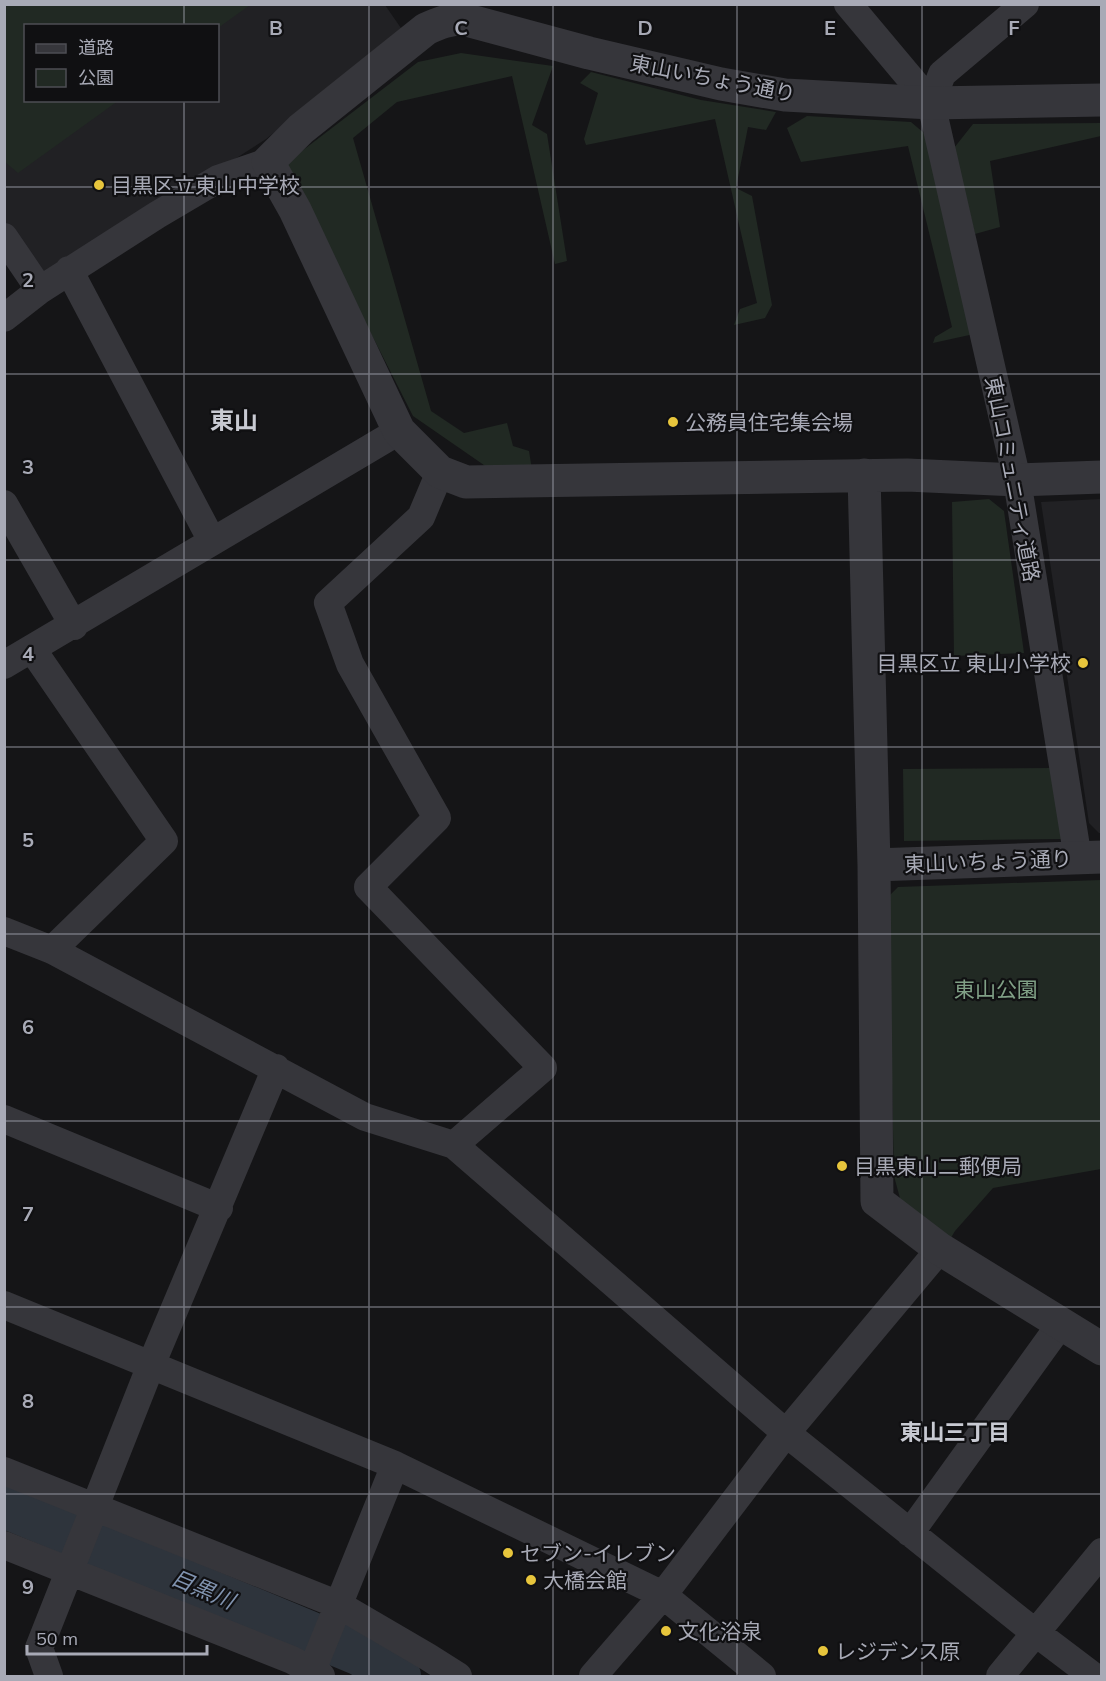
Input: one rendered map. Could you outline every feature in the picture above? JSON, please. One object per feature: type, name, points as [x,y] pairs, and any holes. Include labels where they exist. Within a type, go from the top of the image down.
[{"type":"street","points":[[848,4],[931,103],[942,74],[1025,4]]},
{"type":"street","points":[[4,318],[69,270],[157,215],[218,179],[268,162],[301,129],[426,29],[441,22],[454,12]]},
{"type":"street","name":"東山いちょう通り","points":[[454,12],[463,20],[589,53],[721,84],[784,95],[931,103],[1101,100]]},
{"type":"street","name":"東山コミュニティ道路","points":[[931,103],[1017,480],[1090,858]]},
{"type":"street","points":[[268,162],[295,210],[399,431],[440,472],[466,482],[864,475],[1017,480],[1101,477]]},
{"type":"street","points":[[4,237],[40,290]]},
{"type":"street","points":[[69,270],[213,540]]},
{"type":"street","points":[[4,665],[74,626],[213,540],[399,431]]},
{"type":"street","points":[[440,472],[421,517],[328,603],[350,664],[437,818],[368,887],[543,1068],[454,1145]]},
{"type":"street","points":[[864,475],[874,865],[877,1201],[940,1249],[1101,1350]]},
{"type":"street","points":[[4,504],[74,626]]},
{"type":"street","points":[[32,649],[164,841],[52,950]]},
{"type":"street","name":"東山いちょう通り","points":[[874,865],[1090,858]]},
{"type":"street","points":[[4,931],[52,950],[365,1117],[454,1145],[786,1433],[1093,1677]]},
{"type":"street","points":[[49,1677],[39,1648],[151,1365],[276,1068]]},
{"type":"street","points":[[4,1119],[219,1208]]},
{"type":"street","points":[[593,1677],[663,1595],[786,1433],[940,1249]]},
{"type":"street","points":[[4,1305],[395,1465],[663,1595],[762,1677]]},
{"type":"street","points":[[910,1533],[1060,1325]]},
{"type":"street","points":[[4,1545],[70,1567],[292,1660],[315,1672],[395,1465]]},
{"type":"street","points":[[4,1471],[92,1511],[338,1609],[428,1657],[458,1677]]},
{"type":"street","points":[[1000,1677],[1101,1552]]},
{"type":"shaded area","name":"目黒区立東山中学校","points":[[4,5],[385,5],[403,31],[266,139],[41,283],[5,231]]},
{"type":"shaded area","name":"目黒区立 東山小学校","points":[[1101,499],[1102,833],[1099,833],[1089,823],[1041,502]]},
{"type":"green space","points":[[5,4],[250,5],[219,27],[219,24],[24,24],[24,102],[117,102],[18,173],[5,162]]},
{"type":"green space","points":[[461,53],[553,66],[532,125],[547,134],[567,261],[555,264],[512,76],[397,102],[353,138],[431,411],[464,433],[507,423],[513,446],[529,451],[532,470],[494,472],[413,416],[285,164],[418,62]]},
{"type":"green space","points":[[591,72],[701,100],[776,112],[766,130],[748,127],[736,188],[752,196],[772,305],[765,318],[734,325],[740,309],[757,303],[715,119],[586,145],[584,139],[598,93],[580,83]]},
{"type":"green space","points":[[807,116],[911,122],[931,139],[974,334],[933,343],[935,337],[952,327],[908,146],[801,162],[787,128]]},
{"type":"green space","points":[[1101,123],[1101,136],[990,161],[1000,227],[975,234],[954,148],[973,124]]},
{"type":"green space","points":[[989,499],[1004,511],[1024,653],[954,656],[952,502]]},
{"type":"green space","points":[[1052,768],[1064,839],[904,841],[903,769]]},
{"type":"green space","name":"東山公園","points":[[1101,880],[1101,1169],[993,1188],[949,1241],[901,1202],[894,1176],[888,897],[898,887]]},
{"type":"waterway","name":"目黒川","points":[[4,1506],[360,1654],[399,1676]]},
{"type":"place","name":"目黒区立東山中学校","points":[[99,185]]},
{"type":"place","name":"公務員住宅集会場","points":[[673,422]]},
{"type":"place","name":"目黒区立 東山小学校","points":[[1083,663]]},
{"type":"place","name":"目黒東山二郵便局","points":[[842,1166]]},
{"type":"place","name":"セブン-イレブン","points":[[508,1553]]},
{"type":"place","name":"大橋会館","points":[[531,1580]]},
{"type":"place","name":"文化浴泉","points":[[666,1631]]},
{"type":"place","name":"レジデンス原","points":[[823,1651]]},
{"type":"district","name":"東山","points":[[234,420]]},
{"type":"district","name":"東山三丁目","points":[[955,1432]]}]
